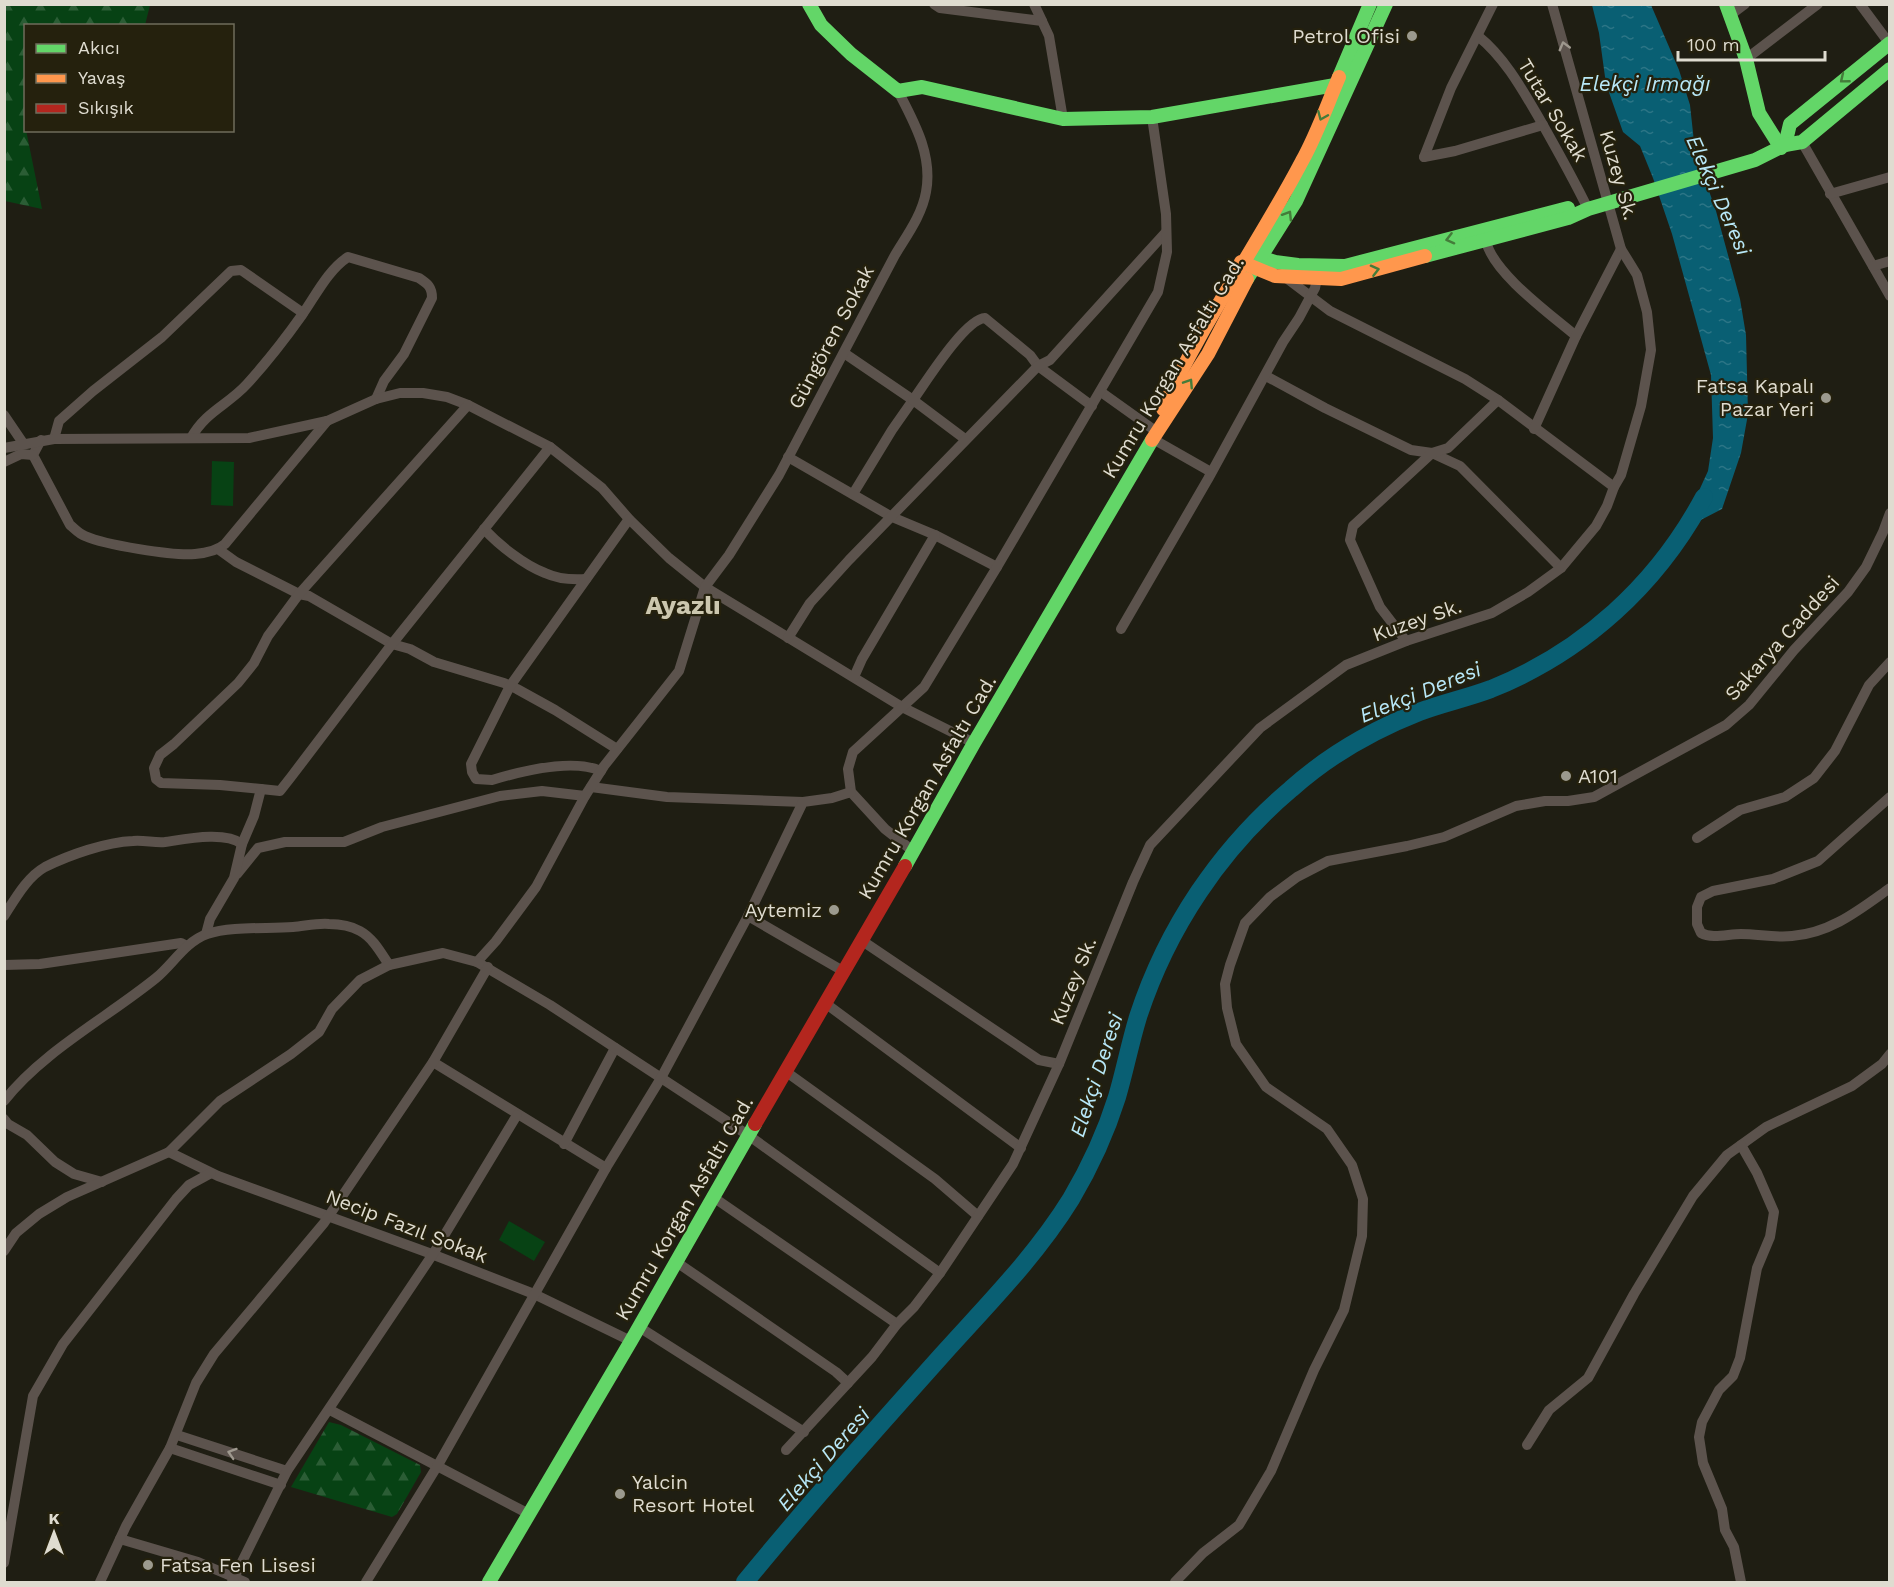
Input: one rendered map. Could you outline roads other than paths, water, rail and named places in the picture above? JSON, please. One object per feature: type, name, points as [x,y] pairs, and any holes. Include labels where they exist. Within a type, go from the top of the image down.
[{"type":"main road","points":[[808,4],[821,25],[851,54],[898,91],[922,87],[1063,119],[1152,117],[1335,85]]},
{"type":"main road","points":[[1251,260],[1303,160],[1370,4]]},
{"type":"main road","name":"Kumru Korgan Asfaltı Cad.","points":[[489,1582],[939,808],[974,742],[1155,436],[1214,344],[1251,260],[1296,201],[1386,4]]},
{"type":"main road","points":[[1728,10],[1746,58],[1759,113],[1783,147]]},
{"type":"main road","points":[[1783,147],[1790,124],[1889,43]]},
{"type":"main road","points":[[1536,221],[1568,218],[1588,208],[1755,160],[1783,147],[1802,142],[1890,69]]},
{"type":"main road","points":[[1251,260],[1298,265],[1341,279],[1428,250],[1536,221],[1569,208],[1588,208]]},
{"type":"main road","points":[[1251,260],[1275,276],[1318,273]]},
{"type":"street","points":[[934,4],[940,9],[1042,21]]},
{"type":"street","points":[[1034,4],[1049,36],[1063,119]]},
{"type":"street","points":[[1493,4],[1451,88],[1424,157],[1455,151],[1543,125]]},
{"type":"street","name":"Kuzey Sk.","points":[[786,1450],[914,1307],[940,1273],[1012,1164],[1059,1064],[1132,882],[1150,845],[1260,728],[1346,665],[1406,641],[1492,613],[1528,592],[1561,568],[1596,526],[1607,506],[1621,475],[1641,406],[1651,350],[1647,312],[1637,275],[1621,249],[1613,202],[1552,4]]},
{"type":"street","points":[[1728,10],[1744,4]]},
{"type":"street","points":[[1746,58],[1818,4]]},
{"type":"street","points":[[1860,4],[1889,43]]},
{"type":"street","name":"Tutar Sokak","points":[[1478,36],[1492,47],[1516,79],[1560,153],[1588,208]]},
{"type":"street","name":"Güngören Sokak","points":[[100,1582],[126,1526],[177,1434],[196,1383],[214,1354],[324,1223],[433,1062],[482,964],[536,886],[601,771],[679,670],[705,587],[729,555],[788,457],[895,255],[916,220],[926,193],[928,166],[921,138],[898,91]]},
{"type":"street","points":[[913,851],[885,828],[851,792],[848,769],[854,752],[924,687],[1101,392],[1158,292],[1167,252],[1166,214],[1152,117]]},
{"type":"street","points":[[1802,142],[1890,296]]},
{"type":"street","points":[[1830,194],[1890,177]]},
{"type":"street","points":[[788,638],[810,603],[876,531],[1038,366],[1050,360],[1166,232]]},
{"type":"street","points":[[1483,236],[1500,269],[1576,336]]},
{"type":"street","points":[[1534,429],[1576,336],[1621,249]]},
{"type":"street","points":[[191,438],[200,423],[246,386],[330,275],[348,257],[419,278],[432,290],[432,298],[404,354],[384,381],[376,399]]},
{"type":"street","points":[[1873,266],[1890,261]]},
{"type":"street","points":[[54,439],[59,422],[93,391],[162,337],[231,271],[241,270],[303,313]]},
{"type":"street","points":[[1121,629],[1266,376],[1283,342],[1311,297],[1318,273]]},
{"type":"street","points":[[1285,277],[1330,311],[1465,379],[1498,400],[1614,487]]},
{"type":"street","points":[[853,494],[892,430],[948,351],[969,325],[980,318],[986,318],[1030,355],[1038,366],[1092,406]]},
{"type":"street","points":[[844,352],[965,439]]},
{"type":"street","points":[[1266,376],[1411,450],[1432,453],[1460,466],[1561,568]]},
{"type":"street","points":[[1101,392],[1155,436],[1211,472]]},
{"type":"street","points":[[4,448],[54,439],[249,438],[327,421],[376,399],[400,393],[423,393],[447,397],[468,405],[550,447],[602,488],[629,519],[669,558],[705,587],[902,707],[974,742]]},
{"type":"street","points":[[1406,641],[1380,607],[1350,540],[1353,526],[1432,453],[1448,448],[1498,400]]},
{"type":"street","points":[[468,405],[299,594],[268,636],[254,663],[238,683],[160,755],[154,768],[156,779],[160,783],[220,785],[280,791],[392,644],[550,447]]},
{"type":"street","points":[[4,415],[23,443]]},
{"type":"street","points":[[33,455],[70,525],[85,537],[179,555],[197,554],[218,549],[327,421]]},
{"type":"street","points":[[33,455],[40,440]]},
{"type":"street","points":[[4,462],[21,454],[33,455]]},
{"type":"street","points":[[788,457],[892,517],[935,535],[997,567]]},
{"type":"street","name":"Sakarya Caddesi","points":[[1175,1582],[1203,1553],[1239,1525],[1271,1471],[1314,1370],[1344,1310],[1362,1236],[1363,1199],[1352,1165],[1327,1130],[1266,1087],[1236,1044],[1227,1008],[1225,984],[1245,923],[1270,897],[1297,877],[1328,861],[1444,837],[1516,806],[1594,797],[1726,725],[1749,705],[1794,650],[1848,592],[1866,567],[1890,513]]},
{"type":"street","points":[[601,771],[591,767],[554,766],[492,780],[476,779],[471,764],[510,686],[629,519]]},
{"type":"street","points":[[484,529],[494,539],[544,573],[563,579],[586,579]]},
{"type":"street","points":[[854,677],[862,658],[935,535]]},
{"type":"street","points":[[218,549],[236,562],[299,594],[309,596],[392,644],[410,649],[434,662],[510,686],[555,710],[617,749]]},
{"type":"street","points":[[1697,838],[1740,810],[1785,797],[1814,778],[1835,751],[1869,685],[1890,662]]},
{"type":"street","points":[[234,878],[242,844],[254,816],[261,789]]},
{"type":"street","points":[[206,934],[210,919],[234,878],[258,848],[285,842],[344,842],[382,827],[500,796],[542,791],[803,802],[832,798],[851,792]]},
{"type":"street","points":[[1890,797],[1818,861],[1773,879],[1713,891],[1701,897],[1697,907],[1697,924],[1701,933],[1707,936],[1740,934],[1791,937],[1843,922],[1890,888]]},
{"type":"street","points":[[366,1582],[438,1465],[606,1168],[661,1078],[748,916],[803,802]]},
{"type":"street","points":[[4,916],[23,887],[43,868],[85,851],[132,841],[161,842],[216,837],[235,839],[242,844]]},
{"type":"street","points":[[748,916],[843,971]]},
{"type":"street","points":[[4,1101],[15,1087],[54,1054],[90,1026],[127,1002],[160,975],[187,946],[206,934],[328,924],[349,926],[369,938],[389,965]]},
{"type":"street","points":[[861,940],[1039,1060],[1059,1064]]},
{"type":"street","points":[[4,965],[40,964],[182,943],[187,946]]},
{"type":"street","points":[[4,1251],[16,1233],[39,1214],[67,1197],[169,1152],[220,1101],[320,1032],[332,1009],[360,980],[389,965],[443,953],[482,964],[615,1048],[748,1135],[940,1273]]},
{"type":"street","points":[[825,1003],[1021,1148]]},
{"type":"street","points":[[564,1144],[615,1048]]},
{"type":"street","points":[[1527,1445],[1549,1410],[1588,1378],[1634,1294],[1693,1196],[1727,1155],[1766,1127],[1852,1086],[1882,1064],[1890,1054]]},
{"type":"street","points":[[433,1062],[606,1168]]},
{"type":"street","points":[[785,1071],[934,1179],[978,1216]]},
{"type":"street","points":[[120,1539],[198,1562],[237,1581],[287,1471],[433,1254],[517,1115]]},
{"type":"street","points":[[4,1119],[8,1124],[27,1135],[55,1162],[88,1180],[102,1182]]},
{"type":"street","points":[[1741,1145],[1758,1173],[1774,1212],[1770,1237],[1757,1268],[1740,1358],[1733,1376],[1719,1390],[1702,1422],[1699,1437],[1703,1463],[1722,1509],[1725,1530],[1734,1547],[1741,1582]]},
{"type":"street","name":"Necip Fazıl Sokak","points":[[169,1152],[211,1173],[433,1254],[534,1294],[631,1341]]},
{"type":"street","points":[[4,1563],[33,1395],[63,1344],[176,1199],[189,1185],[211,1173]]},
{"type":"street","points":[[713,1197],[897,1324]]},
{"type":"street","points":[[675,1261],[836,1372],[848,1383]]},
{"type":"street","points":[[639,1327],[804,1432]]},
{"type":"street","points":[[330,1410],[529,1514]]},
{"type":"street","points":[[177,1434],[287,1471]]},
{"type":"street","points":[[170,1448],[281,1485]]},
{"type":"water","name":"Elekçi Irmağı","points":[[1592,5],[1651,5],[1679,70],[1690,105],[1695,151],[1716,211],[1740,299],[1746,335],[1748,414],[1741,453],[1722,509],[1693,524],[1692,506],[1708,471],[1713,438],[1711,375],[1672,234],[1653,178],[1640,146],[1623,132],[1606,84],[1599,33]]},
{"type":"waterway","name":"Elekçi Deresi","points":[[745,1582],[842,1468],[1010,1280],[1042,1241],[1071,1199],[1108,1123],[1138,1017],[1164,952],[1199,892],[1241,837],[1265,812],[1305,777],[1352,745],[1419,712],[1491,689],[1525,674],[1586,635],[1640,587],[1664,559],[1704,497]]},
{"type":"place","name":"Petrol Ofisi","points":[[1412,36]]},
{"type":"place","name":"Fatsa Kapalı Pazar Yeri","points":[[1826,398]]},
{"type":"place","name":"A101","points":[[1566,776]]},
{"type":"place","name":"Aytemiz","points":[[834,910]]},
{"type":"place","name":"Yalcin Resort Hotel","points":[[620,1494]]},
{"type":"place","name":"Fatsa Fen Lisesi","points":[[148,1565]]},
{"type":"district","name":"Ayazlı","points":[[683,605]]}]
